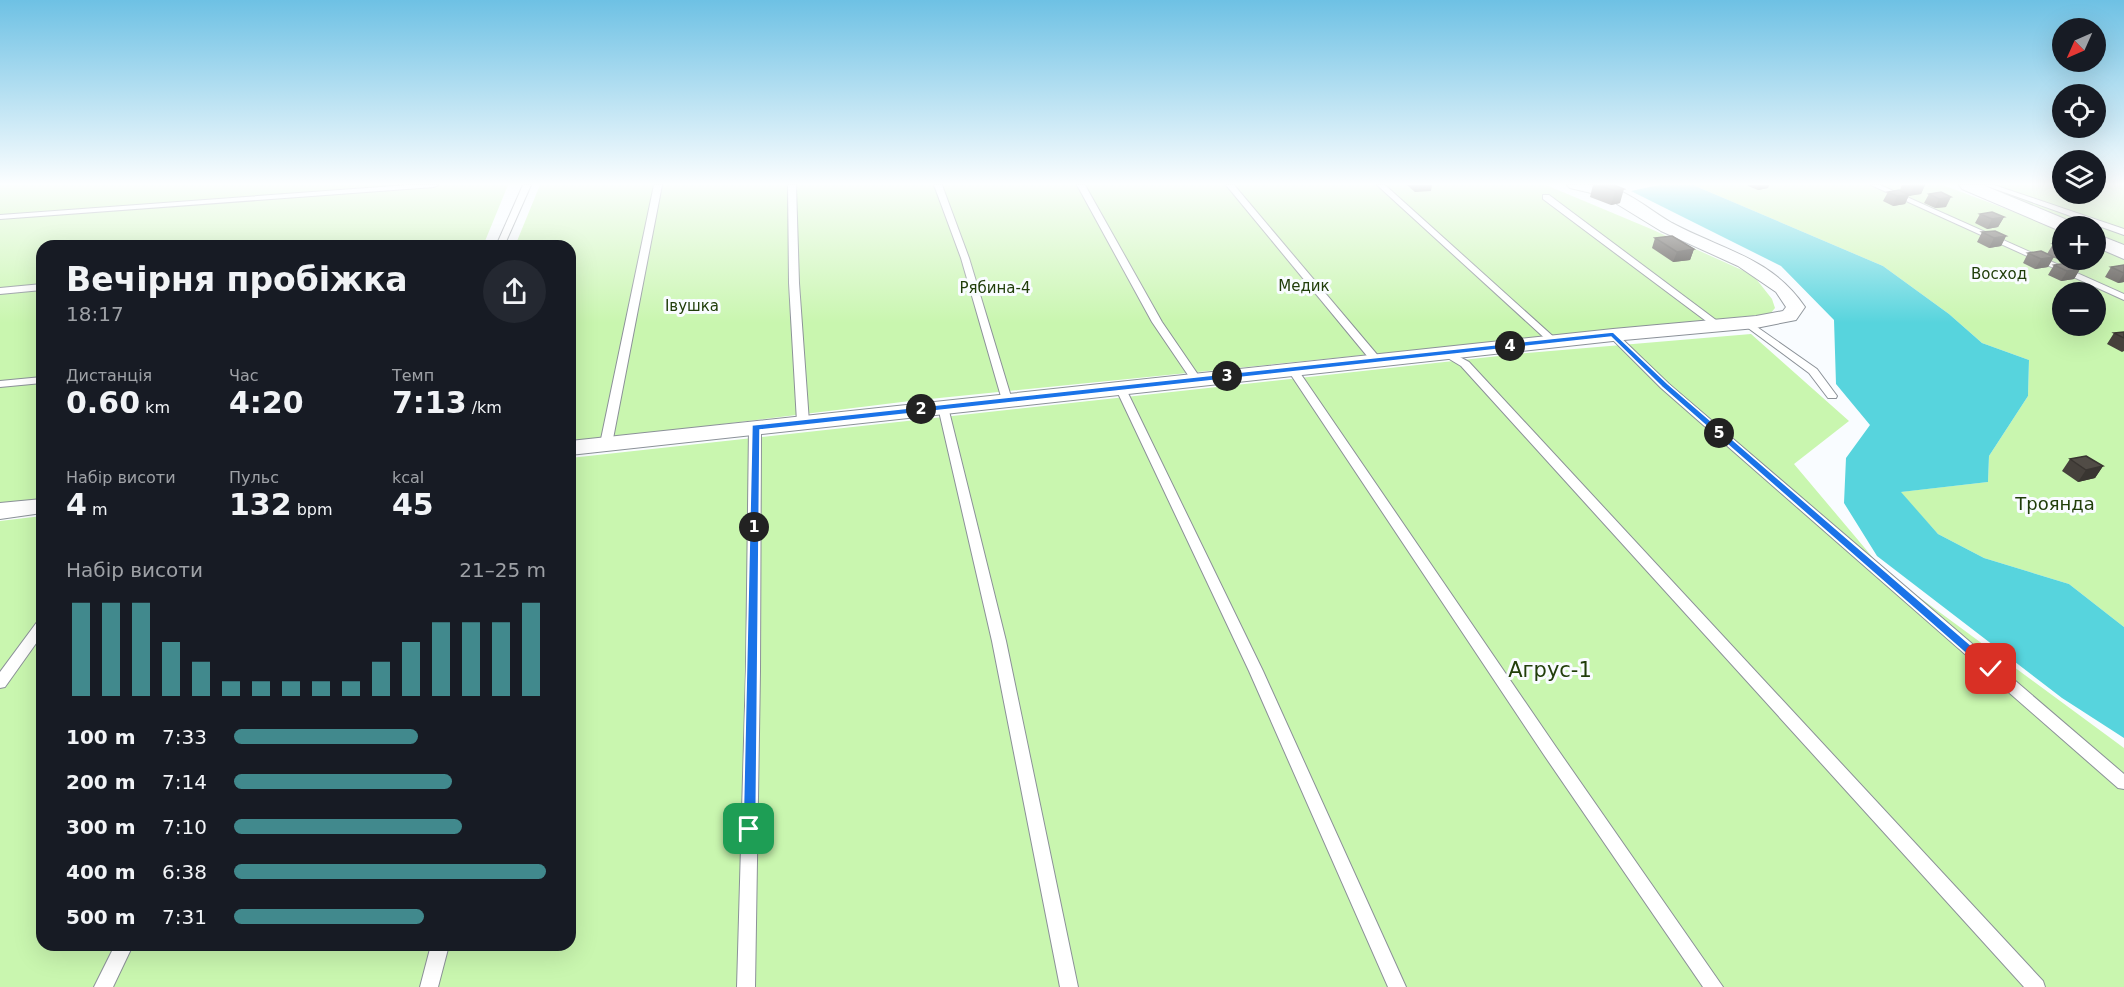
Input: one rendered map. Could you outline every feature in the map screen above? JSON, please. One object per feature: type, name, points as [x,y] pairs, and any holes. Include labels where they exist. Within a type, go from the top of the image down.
[{"type":"street","points":[[576,447],[1613,334],[1747,322],[1789,316],[1796,307],[1782,288],[1744,262],[1676,231]]},
{"type":"street","points":[[2106,245],[2124,253]]},
{"type":"street","points":[[0,511],[36,507]]},
{"type":"lane","points":[[606,444],[649,231]]},
{"type":"lane","points":[[793,231],[803,422]]},
{"type":"lane","points":[[955,231],[1007,400]]},
{"type":"lane","points":[[1107,231],[1158,322],[1196,379]]},
{"type":"lane","points":[[1269,231],[1376,360]]},
{"type":"lane","points":[[1433,231],[1553,341]]},
{"type":"lane","points":[[1592,231],[1717,325]]},
{"type":"lane","points":[[1979,231],[2124,297]]},
{"type":"lane","points":[[0,291],[36,288]]},
{"type":"lane","points":[[1747,322],[1813,371],[1832,396]]},
{"type":"lane","points":[[1613,334],[1665,386],[2124,783]]},
{"type":"lane","points":[[1445,352],[1465,364],[2036,987]]},
{"type":"lane","points":[[1292,369],[1550,751],[1714,987]]},
{"type":"lane","points":[[0,384],[36,381]]},
{"type":"lane","points":[[1120,387],[1256,671],[1397,987]]},
{"type":"lane","points":[[943,407],[999,641],[1069,987]]},
{"type":"lane","points":[[746,987],[753,670],[755,427]]},
{"type":"lane","points":[[0,683],[36,633]]},
{"type":"lane","points":[[103,987],[121,951]]},
{"type":"lane","points":[[429,987],[438,951]]},
{"type":"green space","points":[[0,231],[489,231],[485,240],[36,240],[36,500],[0,504]]},
{"type":"green space","points":[[521,231],[1656,231],[1753,275],[1772,299],[1775,308],[1770,314],[910,401],[576,442],[576,240],[517,240]]},
{"type":"green space","points":[[1801,231],[2052,231],[2052,270],[2106,270],[2106,247],[2124,254],[2124,627],[2069,584],[1984,558],[1938,534],[1900,492],[1988,482],[1989,456],[2028,396],[2029,360],[1982,343],[1949,314],[1883,266]]},
{"type":"green space","points":[[2106,231],[2124,231],[2124,251],[2106,244]]},
{"type":"green space","name":"Агрус-1","points":[[1751,334],[1849,421],[1794,464],[1885,572],[2124,748],[2124,987],[0,987],[0,521],[36,517],[36,951],[576,951],[576,457],[1527,353]]},
{"type":"water","points":[[1711,231],[1801,231],[1883,266],[1949,314],[1982,343],[2029,360],[2028,396],[1989,456],[1988,482],[1901,492],[1938,534],[1984,558],[2069,584],[2124,627],[2124,738],[2062,698],[1877,556],[1844,503],[1846,458],[1870,425],[1836,384],[1834,320],[1781,266]]},
{"type":"building","points":[[1995,231],[2006,236],[1994,238],[1982,232]]},
{"type":"building","points":[[1672,236],[1694,249],[1677,252],[1655,238]]},
{"type":"building","points":[[2041,251],[2052,257],[2041,259],[2028,253]]},
{"type":"building","points":[[2124,265],[2124,273],[2111,267]]},
{"type":"building","points":[[2124,332],[2124,338],[2114,333]]},
{"type":"building","points":[[2086,456],[2103,466],[2086,470],[2070,459]]},
{"type":"route","points":[[749,829],[755,427],[1613,334],[1665,386],[1991,669]]},
{"type":"park label","name":"Восход","points":[[1999,274]]},
{"type":"park label","name":"Медик","points":[[1304,286]]},
{"type":"park label","name":"Рябина-4","points":[[995,288]]},
{"type":"park label","name":"Івушка","points":[[692,306]]},
{"type":"park label","name":"Троянда","points":[[2055,503]]}]
